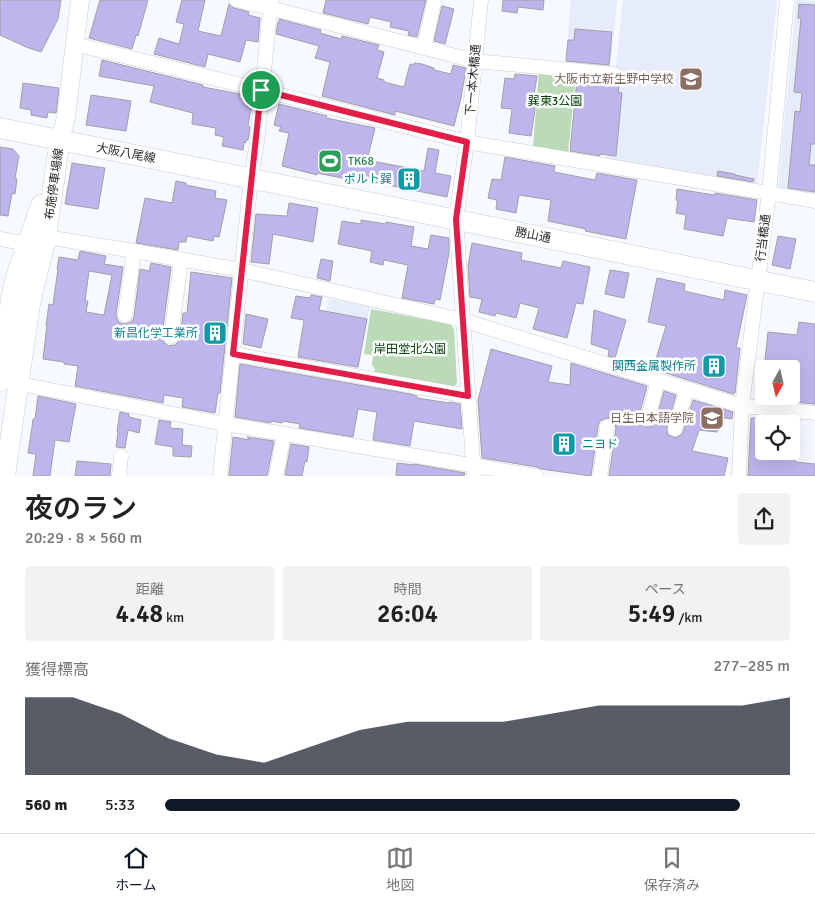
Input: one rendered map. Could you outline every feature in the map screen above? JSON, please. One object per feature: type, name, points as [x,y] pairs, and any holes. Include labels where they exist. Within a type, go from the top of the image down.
[{"type":"main road","name":"大阪八尾線","points":[[0,128],[251,178]]},
{"type":"main road","name":"布施停車場線","points":[[4,381],[30,304],[37,241],[60,139]]},
{"type":"main road","name":"勝山通","points":[[251,178],[815,292]]},
{"type":"main road","name":"布施停車場線","points":[[5,476],[4,381],[6,292],[37,241]]},
{"type":"street","points":[[60,139],[66,118],[80,0]]},
{"type":"street","points":[[236,0],[271,4],[475,61],[614,74]]},
{"type":"street","name":"下一本木橋通","points":[[474,471],[456,219],[467,142],[480,0]]},
{"type":"street","name":"行当橋通","points":[[739,476],[742,406],[769,193],[787,0]]},
{"type":"street","points":[[424,48],[434,2]]},
{"type":"street","points":[[220,476],[271,4]]},
{"type":"street","points":[[75,44],[467,142],[815,201]]},
{"type":"street","points":[[0,239],[134,251],[241,270],[462,320],[742,406],[815,413]]},
{"type":"street","points":[[125,315],[134,251]]},
{"type":"street","points":[[171,337],[181,260]]},
{"type":"street","points":[[233,354],[468,396]]},
{"type":"street","points":[[648,418],[658,380]]},
{"type":"street","points":[[4,381],[474,471],[536,476]]},
{"type":"street","points":[[675,429],[687,389]]},
{"type":"street","points":[[600,476],[607,427]]},
{"type":"street","points":[[276,476],[284,434]]},
{"type":"street","points":[[119,476],[121,456]]},
{"type":"shaded area","points":[[571,0],[617,0],[610,69],[565,65]]},
{"type":"shaded area","name":"大阪市立新生野中学校","points":[[623,0],[777,0],[757,184],[606,158]]},
{"type":"shaded area","points":[[797,0],[815,1],[815,196],[782,191],[778,187]]},
{"type":"shaded area","points":[[329,299],[370,307],[358,371],[316,363]]},
{"type":"green space","name":"巽東3公園","points":[[539,70],[576,74],[568,153],[533,147]]},
{"type":"green space","name":"岸田堂北公園","points":[[371,309],[450,324],[454,329],[457,383],[454,387],[374,375],[373,355],[364,354]]},
{"type":"building","points":[[0,0],[61,0],[58,19],[41,52],[0,35]]},
{"type":"building","points":[[100,0],[148,0],[138,36],[136,35],[132,49],[89,38]]},
{"type":"building","points":[[182,0],[205,0],[198,31],[221,36],[229,4],[234,8],[249,12],[248,15],[260,18],[258,42],[246,40],[240,62],[208,54],[205,67],[154,54],[159,38],[179,44],[184,24],[176,22]]},
{"type":"building","points":[[326,0],[426,0],[417,37],[408,35],[409,31],[390,27],[391,22],[370,17],[368,24],[323,13]]},
{"type":"building","points":[[503,0],[544,0],[543,10],[518,7],[517,13],[502,11]]},
{"type":"building","points":[[799,4],[815,5],[815,144],[811,144],[809,165],[815,165],[815,192],[788,188],[795,111],[800,112],[802,93],[794,92],[801,18],[798,18]]},
{"type":"building","points":[[442,6],[454,9],[445,44],[434,41]]},
{"type":"building","points":[[279,19],[321,30],[320,33],[341,39],[342,36],[379,45],[377,50],[384,52],[377,78],[384,80],[384,82],[404,87],[410,64],[414,65],[414,63],[451,74],[453,65],[466,68],[454,126],[395,111],[395,115],[322,96],[330,62],[315,58],[319,46],[276,34]]},
{"type":"building","points":[[575,29],[612,32],[609,65],[566,61],[568,40],[574,40]]},
{"type":"building","points":[[102,60],[203,85],[203,87],[240,94],[239,98],[252,101],[248,140],[246,140],[246,143],[244,142],[243,150],[222,146],[224,137],[215,135],[216,128],[192,124],[193,113],[150,102],[154,86],[99,76]]},
{"type":"building","points":[[515,74],[537,76],[533,101],[536,102],[531,136],[509,133],[512,109],[501,108],[505,78],[514,79]]},
{"type":"building","points":[[577,79],[613,83],[620,80],[618,92],[622,93],[616,156],[600,154],[600,156],[570,151]]},
{"type":"building","points":[[23,83],[59,88],[56,113],[48,112],[47,118],[31,115],[31,110],[20,108]]},
{"type":"building","points":[[91,95],[131,101],[126,131],[86,125]]},
{"type":"building","points":[[279,104],[327,116],[326,118],[375,128],[367,160],[424,171],[428,148],[439,150],[435,173],[451,176],[447,197],[363,180],[362,182],[317,173],[317,175],[282,166],[289,133],[279,131],[281,127],[274,125]]},
{"type":"building","points":[[0,147],[13,149],[19,156],[15,178],[17,179],[15,194],[12,193],[8,216],[0,215]]},
{"type":"building","points":[[505,157],[555,166],[554,172],[595,180],[597,173],[637,180],[626,239],[548,221],[551,200],[519,195],[516,213],[496,209],[497,200],[488,198],[492,179],[501,180]]},
{"type":"building","points":[[72,163],[105,168],[98,209],[65,204]]},
{"type":"building","points":[[718,171],[754,179],[753,182],[717,176]]},
{"type":"building","points":[[176,181],[216,191],[215,198],[227,200],[219,237],[214,236],[213,241],[187,236],[186,242],[179,242],[178,250],[136,243],[145,198],[172,203]]},
{"type":"building","points":[[677,189],[757,200],[754,222],[727,218],[723,236],[684,229],[686,215],[676,213]]},
{"type":"building","points":[[289,203],[318,208],[313,242],[273,234],[269,264],[251,262],[256,214],[287,216]]},
{"type":"building","points":[[361,220],[414,227],[411,246],[428,249],[431,235],[449,238],[449,253],[440,300],[435,299],[434,304],[402,298],[408,265],[384,260],[383,265],[370,262],[372,251],[338,244],[342,221],[361,224]]},
{"type":"building","points":[[778,236],[796,239],[790,269],[772,265]]},
{"type":"building","points":[[472,243],[522,253],[521,260],[561,268],[563,261],[590,267],[583,304],[576,303],[567,338],[533,329],[539,308],[520,303],[516,318],[496,313],[495,316],[479,312],[482,299],[470,297],[468,266]]},
{"type":"building","points":[[80,251],[106,256],[104,264],[123,267],[116,314],[119,322],[123,324],[129,323],[134,317],[140,269],[149,271],[151,263],[171,267],[162,336],[163,341],[169,346],[175,345],[180,339],[183,313],[187,313],[191,272],[232,278],[220,393],[218,393],[215,413],[182,407],[183,398],[164,395],[163,403],[75,386],[78,366],[43,359],[49,304],[53,305],[59,257],[78,260]],"holes":[[[89,271],[112,275],[104,315],[86,312],[88,301],[85,301]]]},
{"type":"building","points":[[321,259],[333,261],[330,281],[317,278]]},
{"type":"building","points":[[610,270],[629,273],[624,298],[605,294]]},
{"type":"building","points":[[657,278],[685,284],[684,291],[724,300],[725,290],[747,295],[736,348],[740,348],[735,393],[733,394],[653,369],[666,326],[648,322]]},
{"type":"building","points":[[311,295],[322,297],[319,310],[367,319],[358,367],[298,357],[304,320],[291,318],[296,296],[310,298]]},
{"type":"building","points":[[594,310],[626,320],[615,358],[608,356],[609,350],[591,344]]},
{"type":"building","points":[[246,314],[268,319],[261,348],[243,344]]},
{"type":"building","points":[[799,322],[815,324],[815,404],[800,403],[800,360],[765,360],[768,332],[797,335]]},
{"type":"building","points":[[491,349],[552,366],[548,382],[570,385],[571,363],[647,386],[639,416],[639,420],[646,427],[650,427],[656,421],[664,391],[676,395],[667,427],[668,435],[673,437],[681,435],[683,432],[693,400],[733,412],[732,419],[719,417],[717,432],[699,430],[692,451],[728,458],[724,476],[609,476],[616,428],[613,420],[608,418],[600,421],[598,426],[591,476],[482,458],[478,400]]},
{"type":"building","points":[[240,364],[410,394],[417,396],[417,398],[460,404],[462,429],[414,421],[410,446],[373,440],[377,412],[358,409],[353,437],[299,428],[300,424],[283,421],[282,423],[271,421],[271,423],[235,417]]},
{"type":"building","points":[[38,396],[76,404],[69,442],[55,440],[50,476],[33,476],[36,454],[28,453]]},
{"type":"building","points":[[120,412],[141,420],[139,433],[128,430],[125,448],[116,447]]},
{"type":"building","points":[[751,418],[755,418],[755,460],[795,460],[795,462],[815,464],[815,476],[748,476]]},
{"type":"building","points":[[159,420],[171,422],[170,428],[183,429],[182,445],[192,446],[191,457],[173,456],[173,447],[155,444]]},
{"type":"building","points":[[233,437],[274,441],[267,476],[229,476]]},
{"type":"building","points":[[291,444],[309,447],[307,462],[305,461],[302,476],[285,475]]},
{"type":"building","points":[[77,461],[111,464],[110,476],[75,476]]},
{"type":"building","points":[[397,463],[465,473],[464,476],[396,476]]},
{"type":"place","name":"大阪市立新生野中学校","points":[[691,79]]},
{"type":"place","name":"TK68","points":[[330,161]]},
{"type":"place","name":"ポルト巽","points":[[409,179]]},
{"type":"place","name":"新昌化学工業所","points":[[215,333]]},
{"type":"place","name":"関西金属製作所","points":[[714,366]]},
{"type":"place","name":"日生日本語学院","points":[[712,418]]},
{"type":"place","name":"ニヨド","points":[[564,444]]},
{"type":"route","points":[[261,90],[467,142],[456,219],[468,396],[233,354],[261,90]]}]
